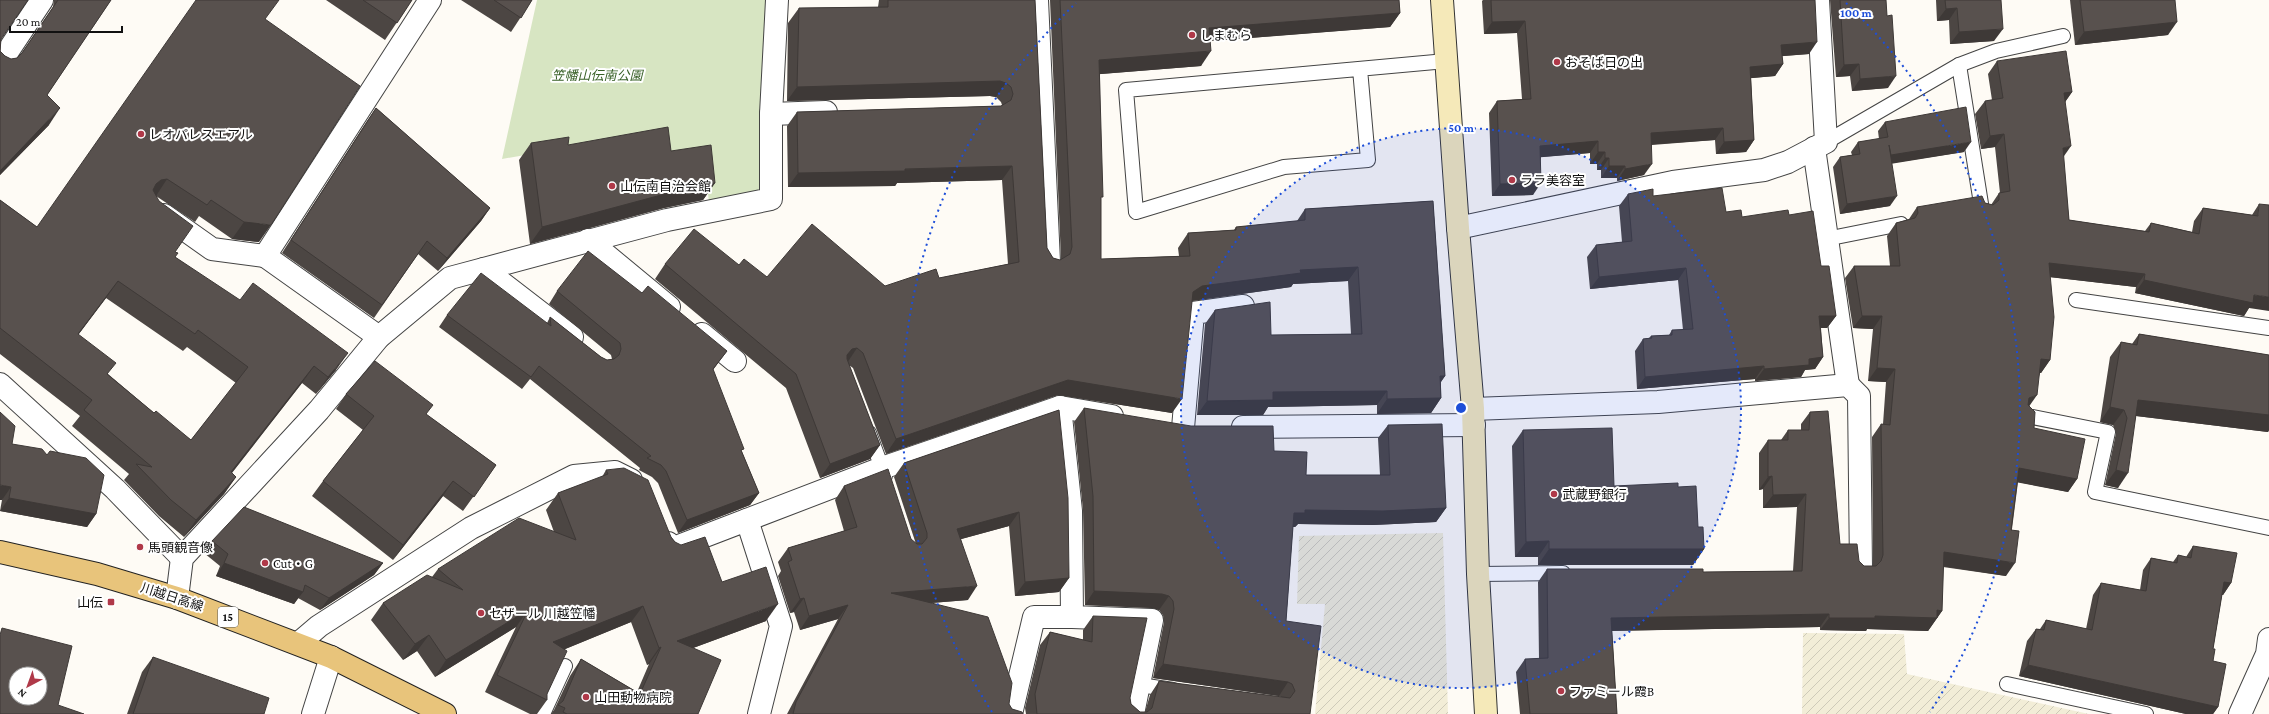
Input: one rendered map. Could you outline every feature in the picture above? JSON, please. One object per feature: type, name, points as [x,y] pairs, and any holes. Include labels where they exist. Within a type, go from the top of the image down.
[{"type":"main road","name":"川越日高線","points":[[0,552],[97,574],[177,598],[299,643],[331,657],[445,714]]},
{"type":"street","points":[[0,63],[42,0]]},
{"type":"street","points":[[264,256],[430,0]]},
{"type":"street","points":[[177,598],[182,558],[320,410],[379,337],[450,278],[667,220],[771,199],[771,114],[777,0]]},
{"type":"street","points":[[1038,0],[1049,262]]},
{"type":"street","points":[[1442,0],[1458,228],[1474,417],[1478,574],[1486,714]]},
{"type":"street","points":[[1818,0],[1820,145],[1826,239],[1848,385],[1859,396],[1861,568]]},
{"type":"street","points":[[771,114],[850,112]]},
{"type":"street","points":[[1458,228],[1673,182],[1764,170],[1788,162],[1820,145]]},
{"type":"street","points":[[154,208],[212,249],[264,256],[379,337]]},
{"type":"street","points":[[588,240],[734,361]]},
{"type":"street","points":[[484,269],[589,351]]},
{"type":"street","points":[[1183,428],[1193,313],[1262,304]]},
{"type":"street","points":[[0,384],[115,489],[182,558]]},
{"type":"street","points":[[1160,424],[1183,428],[1474,417],[1848,385]]},
{"type":"street","points":[[660,522],[671,549],[882,468],[1060,407],[1130,418]]},
{"type":"street","points":[[1060,407],[1071,511],[1072,617]]},
{"type":"street","points":[[299,643],[319,626],[471,528],[574,476],[615,472],[646,488],[649,494]]},
{"type":"street","points":[[747,520],[781,626],[759,714]]},
{"type":"street","points":[[1011,714],[1034,617],[1152,620],[1140,686],[1133,714]]},
{"type":"street","points":[[2240,714],[2268,649]]},
{"type":"street","points":[[313,714],[331,657]]},
{"type":"lane","points":[[1820,145],[1959,65],[1996,51],[2063,36]]},
{"type":"lane","points":[[1360,69],[1368,160],[1284,167],[1136,212],[1126,90],[1446,61]]},
{"type":"lane","points":[[1959,65],[1982,210]]},
{"type":"lane","points":[[1826,239],[1901,224]]},
{"type":"lane","points":[[2076,300],[2269,328]]},
{"type":"lane","points":[[2027,416],[2108,432],[2095,492],[2269,528]]},
{"type":"lane","points":[[864,420],[890,491]]},
{"type":"lane","points":[[1478,574],[1579,573]]},
{"type":"lane","points":[[543,714],[565,666]]},
{"type":"lane","points":[[2006,684],[2146,714]]},
{"type":"lane","points":[[1140,686],[1186,692]]},
{"type":"shaded area","points":[[1443,533],[1448,714],[1315,714],[1325,604],[1297,604],[1299,536]]},
{"type":"shaded area","points":[[1803,633],[1904,634],[1907,674],[2089,714],[1802,714]]},
{"type":"green space","name":"笠幡山伝南公園","points":[[537,0],[766,0],[762,192],[709,202],[703,154],[560,149],[502,159]]},
{"type":"building","points":[[0,0],[28,0],[1,39],[0,51]]},
{"type":"building","points":[[58,0],[111,0],[47,95],[60,108],[0,171],[0,51],[11,59],[17,58]]},
{"type":"building","points":[[196,0],[279,0],[265,19],[360,86],[271,225],[244,222],[211,200],[207,205],[167,179],[161,180],[156,184],[153,190],[159,201],[193,226],[175,252],[178,253],[175,257],[240,300],[253,283],[348,353],[328,377],[314,366],[231,472],[236,477],[196,520],[171,500],[136,464],[152,467],[84,410],[92,400],[0,328],[0,200],[37,227]],"holes":[[[118,281],[195,334],[198,330],[248,367],[191,440],[156,411],[154,413],[107,374],[116,363],[78,334]]]},
{"type":"building","points":[[363,0],[412,0],[397,23]]},
{"type":"building","points":[[494,0],[532,0],[521,18]]},
{"type":"building","points":[[888,0],[1035,0],[1047,248],[1053,258],[1060,260],[1070,254],[1072,247],[1060,0],[1399,0],[1400,13],[1209,28],[1211,51],[1099,60],[1103,197],[1101,197],[1101,259],[1190,256],[1188,233],[1236,230],[1236,227],[1305,220],[1305,209],[1433,201],[1445,376],[1440,376],[1441,398],[1387,399],[1387,391],[1273,392],[1273,400],[1207,401],[1215,310],[1270,302],[1271,335],[1362,334],[1358,267],[1300,270],[1301,273],[1202,286],[1193,292],[1182,399],[1068,380],[896,439],[863,353],[857,348],[852,349],[847,355],[847,359],[880,445],[830,464],[796,374],[665,264],[694,229],[739,265],[744,259],[767,277],[812,224],[885,286],[936,269],[939,278],[1019,262],[1012,166],[905,169],[905,171],[798,173],[797,112],[1001,106],[1011,100],[1013,94],[1011,87],[1000,81],[797,87],[799,8],[888,7]]},
{"type":"building","points":[[1491,0],[1815,0],[1817,42],[1781,45],[1783,64],[1750,67],[1754,140],[1724,142],[1723,128],[1651,133],[1652,164],[1625,169],[1625,166],[1609,166],[1609,158],[1605,158],[1605,152],[1598,152],[1598,141],[1540,146],[1541,183],[1500,184],[1497,101],[1531,99],[1525,21],[1492,22]]},
{"type":"building","points":[[1840,0],[1886,0],[1887,16],[1892,15],[1896,76],[1860,79],[1859,64],[1844,65]]},
{"type":"building","points":[[1945,0],[2001,0],[2003,29],[1959,32],[1957,8],[1946,9]]},
{"type":"building","points":[[2080,0],[2175,0],[2177,22],[2084,32]]},
{"type":"building","points":[[2066,51],[2072,92],[2064,93],[2071,146],[2063,148],[2069,220],[2149,232],[2151,223],[2199,234],[2203,208],[2258,216],[2259,204],[2269,205],[2269,297],[2254,295],[2253,303],[2144,280],[2145,274],[2049,263],[2054,317],[2050,360],[2041,359],[2037,395],[2029,398],[2028,405],[2035,412],[2034,428],[2085,439],[2077,479],[2019,468],[2011,530],[2019,531],[2015,563],[1944,552],[1942,611],[1937,610],[1937,618],[1875,616],[1875,618],[1829,618],[1829,614],[1611,618],[1617,714],[1530,714],[1525,659],[1548,658],[1547,569],[1703,569],[1703,572],[1802,571],[1806,494],[1773,495],[1772,476],[1768,477],[1768,440],[1788,440],[1788,430],[1809,430],[1810,412],[1828,411],[1840,544],[1857,544],[1859,561],[1864,566],[1876,566],[1881,561],[1883,555],[1881,424],[1890,425],[1895,369],[1877,368],[1882,316],[1862,316],[1854,266],[1900,266],[1896,223],[1915,218],[1918,213],[1917,207],[1982,196],[1985,203],[1993,205],[1999,200],[1999,193],[2010,191],[2004,134],[1990,136],[1985,101],[2003,98],[1997,61]]},
{"type":"building","points":[[1966,107],[1971,142],[1891,155],[1889,145],[1897,196],[1847,204],[1840,157],[1860,154],[1858,142],[1888,137],[1885,122]]},
{"type":"building","points":[[376,108],[490,208],[447,258],[427,241],[382,305],[291,240]]},
{"type":"building","name":"山伝南自治会館","points":[[668,127],[671,151],[711,145],[715,183],[676,191],[542,227],[531,143],[569,137],[568,145]]},
{"type":"building","points":[[1722,188],[1726,212],[1741,210],[1742,217],[1788,210],[1789,215],[1813,211],[1821,266],[1829,266],[1836,316],[1819,316],[1823,357],[1809,359],[1809,365],[1764,369],[1764,366],[1645,377],[1643,339],[1652,338],[1651,336],[1672,335],[1672,330],[1693,329],[1686,268],[1599,277],[1596,245],[1632,241],[1628,194],[1653,189],[1653,196]]},
{"type":"building","points":[[588,251],[642,293],[648,286],[727,351],[713,369],[744,449],[741,450],[759,493],[687,520],[666,471],[661,465],[647,458],[651,456],[539,366],[531,377],[447,315],[481,273],[551,326],[550,317],[601,357],[607,360],[614,359],[619,355],[621,349],[620,343],[557,291]]},
{"type":"building","points":[[2139,334],[2269,355],[2269,415],[2138,400],[2128,473],[2116,470],[2127,418],[2124,410],[2110,407],[2121,342],[2137,345]]},
{"type":"building","points":[[375,361],[433,405],[426,414],[496,465],[474,497],[453,481],[403,545],[323,481],[374,416],[346,394]]},
{"type":"building","points":[[1084,408],[1191,426],[1273,426],[1274,451],[1307,452],[1306,475],[1390,475],[1388,425],[1442,424],[1446,508],[1383,511],[1305,510],[1305,513],[1294,513],[1286,621],[1321,626],[1310,714],[1037,714],[1035,694],[1050,632],[1092,642],[1093,616],[1147,618],[1130,698],[1131,704],[1140,712],[1147,712],[1152,708],[1159,681],[1290,698],[1295,691],[1292,684],[1288,682],[1163,664],[1174,609],[1173,601],[1169,596],[1162,594],[1094,591],[1093,496]]},
{"type":"building","points":[[1059,410],[1068,498],[1069,578],[1025,582],[1019,512],[957,529],[977,586],[891,593],[988,617],[1012,683],[1009,704],[1012,709],[1022,712],[1023,714],[793,714],[796,702],[848,605],[809,616],[804,598],[800,599],[788,562],[792,560],[788,548],[857,527],[844,486],[888,469],[911,539],[917,544],[922,544],[927,538],[927,533],[904,463]]},
{"type":"building","points":[[0,412],[15,426],[12,444],[42,449],[47,455],[50,451],[86,458],[104,475],[96,514],[9,498],[11,487],[0,485]]},
{"type":"building","points":[[1612,428],[1614,486],[1678,483],[1678,487],[1696,486],[1698,527],[1703,527],[1704,549],[1549,549],[1549,541],[1526,542],[1523,430]]},
{"type":"building","points":[[624,468],[648,480],[671,537],[675,542],[681,545],[705,537],[722,582],[766,567],[778,604],[677,641],[721,660],[698,714],[567,714],[563,712],[565,708],[558,705],[563,701],[581,659],[640,694],[661,647],[659,648],[643,606],[553,642],[567,651],[547,694],[547,700],[497,675],[528,610],[446,660],[429,635],[415,644],[383,603],[427,575],[463,590],[438,569],[519,518],[576,540],[558,493],[608,474],[606,470]]},
{"type":"building","points":[[244,507],[383,563],[329,598],[305,585],[303,592],[224,563],[228,554],[212,541]]},
{"type":"building","points":[[2193,546],[2237,553],[2231,583],[2224,582],[2213,649],[2215,649],[2213,661],[2226,664],[2218,707],[2028,665],[2036,629],[2044,630],[2046,620],[2092,630],[2101,583],[2146,591],[2151,558],[2177,563],[2178,555],[2191,558]]},
{"type":"building","points":[[2,628],[72,646],[58,705],[84,714],[0,714],[0,635]]},
{"type":"building","points":[[153,657],[269,698],[264,714],[133,714]]},
{"type":"place","name":"しまむら","points":[[1192,35]]},
{"type":"place","name":"おそば日の出","points":[[1557,62]]},
{"type":"place","name":"レオパレスエアル","points":[[141,134]]},
{"type":"place","name":"ララ美容室","points":[[1512,180]]},
{"type":"place","name":"山伝南自治会館","points":[[612,186]]},
{"type":"place","name":"武蔵野銀行","points":[[1554,494]]},
{"type":"place","name":"馬頭観音像","points":[[140,547]]},
{"type":"place","name":"Cut・G","points":[[265,563]]},
{"type":"place","name":"山伝","points":[[111,602]]},
{"type":"place","name":"セザール 川越笠幡","points":[[481,613]]},
{"type":"place","name":"ファミール霞B","points":[[1561,691]]},
{"type":"place","name":"山田動物病院","points":[[586,697]]}]
